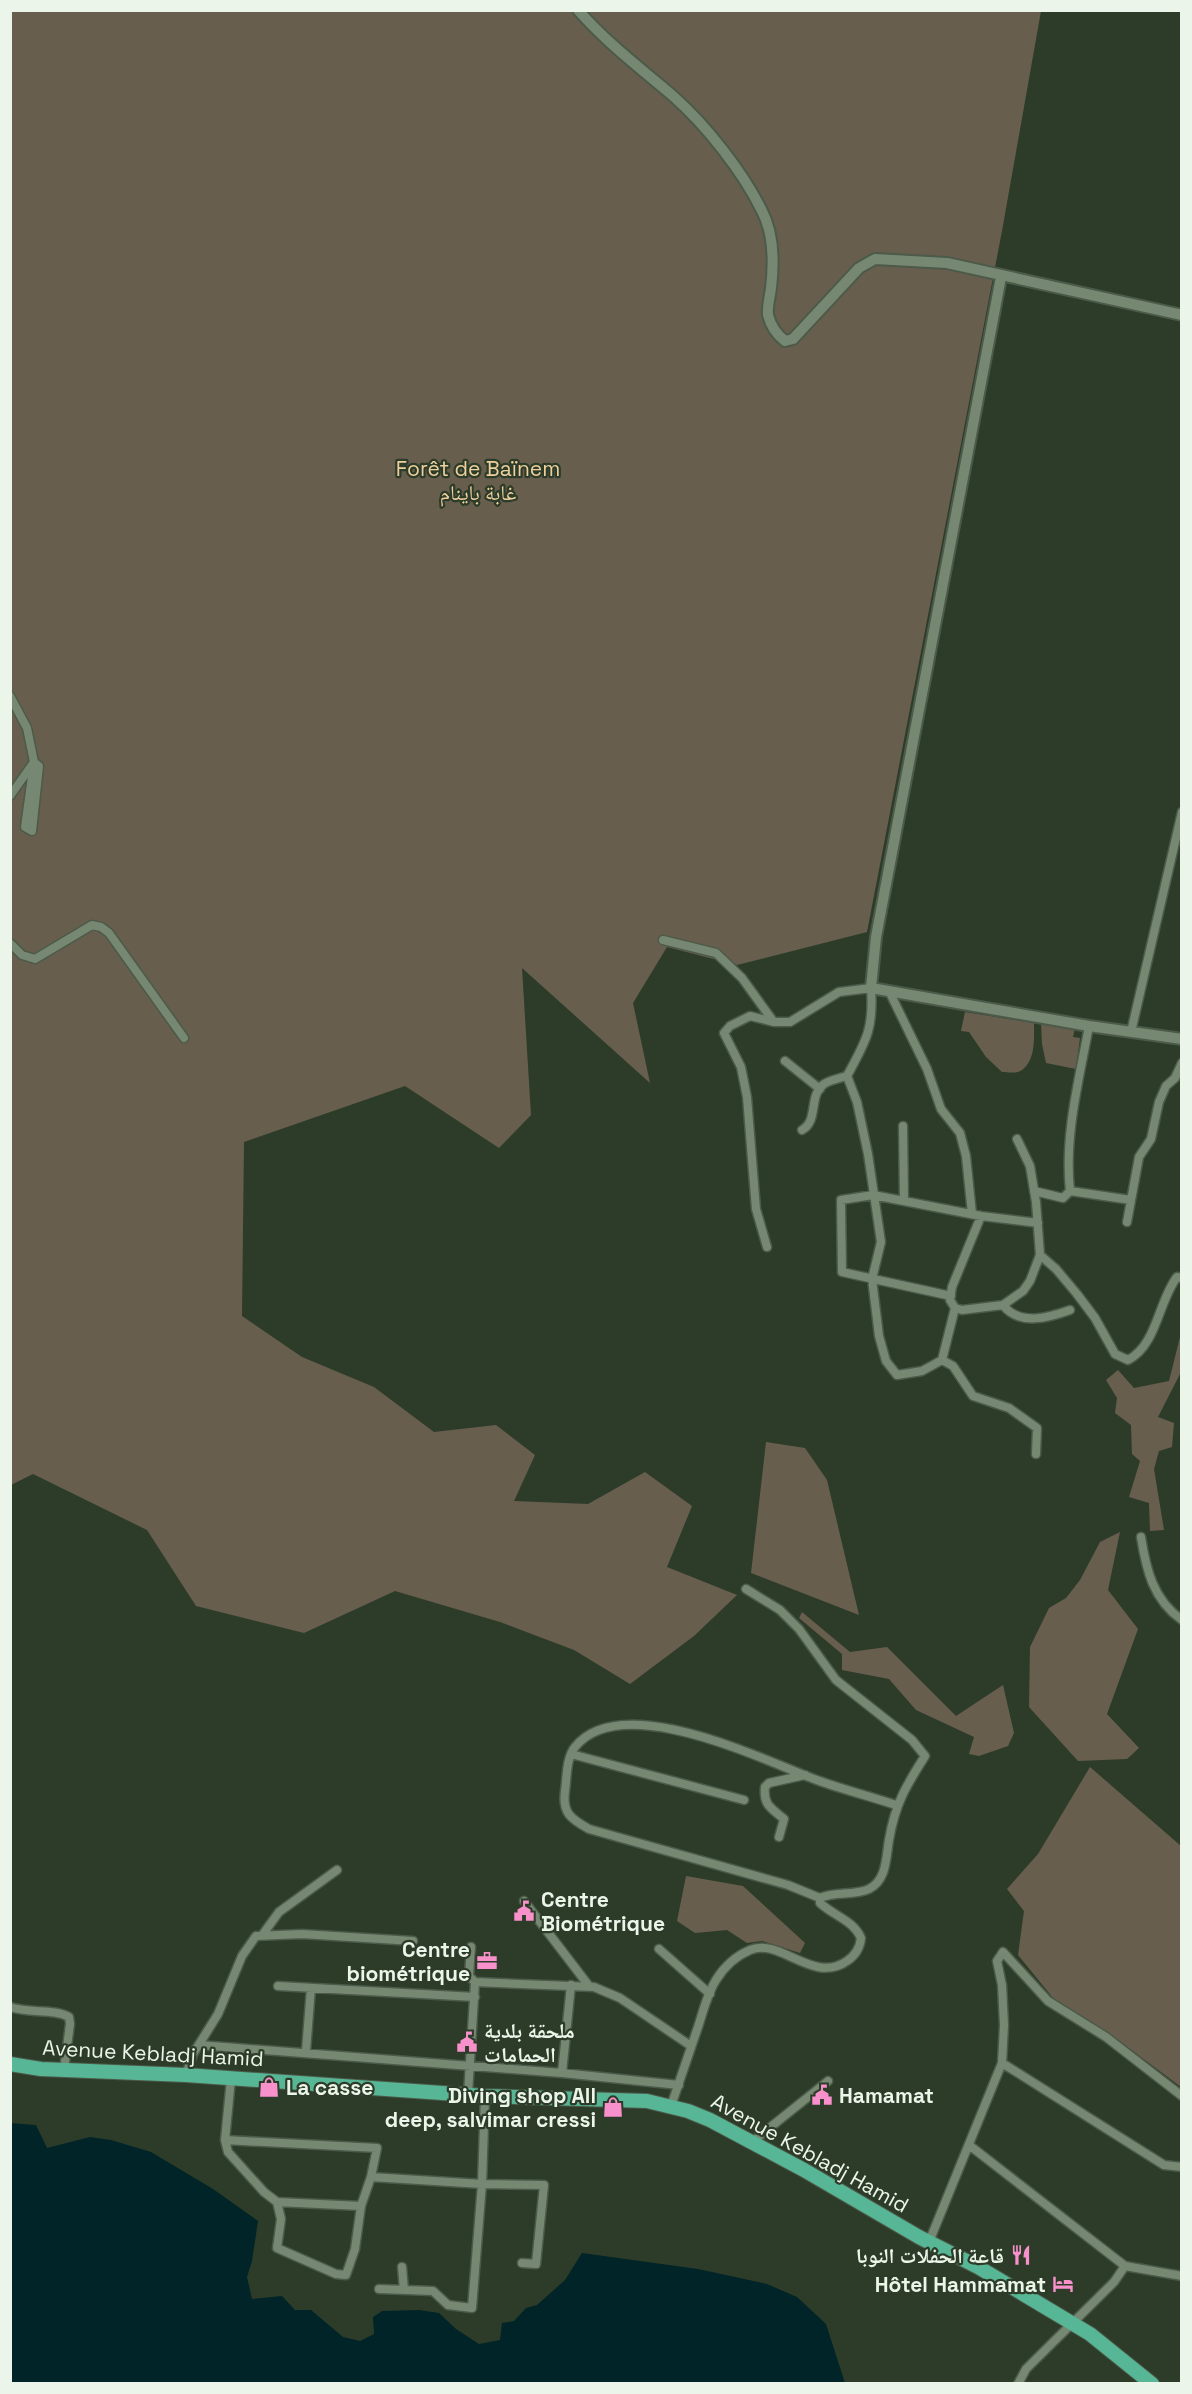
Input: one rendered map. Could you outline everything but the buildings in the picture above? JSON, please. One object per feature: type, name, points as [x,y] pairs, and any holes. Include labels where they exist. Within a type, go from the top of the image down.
[{"type":"main road","name":"Avenue Kebladj Hamid","points":[[10,2064],[64,2070],[186,2075],[485,2096],[647,2101],[671,2106],[710,2120],[752,2142],[929,2242],[978,2267],[1090,2334],[1152,2384]]},
{"type":"street","points":[[578,10],[617,51],[674,98],[716,142],[746,183],[763,212],[769,232],[773,261],[768,314],[775,333],[785,340],[793,339],[859,268],[876,259],[947,263],[1001,277],[1182,315]]},
{"type":"street","points":[[802,1130],[808,1127],[812,1119],[816,1094],[824,1084],[847,1076],[869,1034],[873,1013],[870,988],[876,937],[1001,277]]},
{"type":"street","points":[[10,696],[27,728],[34,762],[25,828],[32,831],[39,766],[34,762]]},
{"type":"street","points":[[10,796],[34,762]]},
{"type":"street","points":[[1131,1032],[1182,812]]},
{"type":"street","points":[[10,943],[22,955],[35,959],[92,925],[101,927],[109,933],[184,1038]]},
{"type":"street","points":[[663,940],[716,953],[742,978],[774,1022]]},
{"type":"street","points":[[767,1247],[756,1209],[747,1097],[741,1067],[724,1033],[730,1026],[750,1016],[774,1022],[790,1022],[839,992],[870,988],[1089,1026],[1182,1039]]},
{"type":"street","points":[[890,993],[927,1069],[941,1108],[960,1133],[966,1156],[976,1215],[950,1300],[955,1308],[962,1310],[1003,1305],[1023,1291],[1030,1281],[1040,1255],[1030,1166],[1017,1138]]},
{"type":"street","points":[[1070,1191],[1067,1166],[1089,1026]]},
{"type":"street","points":[[785,1061],[820,1089]]},
{"type":"street","points":[[1127,1222],[1139,1157],[1151,1139],[1159,1102],[1166,1086],[1178,1073],[1182,1063]]},
{"type":"street","points":[[847,1076],[857,1102],[881,1242],[872,1279],[879,1336],[886,1361],[897,1375],[922,1371],[942,1360],[955,1308]]},
{"type":"street","points":[[903,1126],[904,1201]]},
{"type":"street","points":[[1034,1191],[1063,1198],[1070,1191]]},
{"type":"street","points":[[1070,1191],[1131,1200]]},
{"type":"street","points":[[951,1296],[842,1272],[841,1200],[873,1195],[976,1215],[1038,1223]]},
{"type":"street","points":[[1040,1255],[1056,1269],[1077,1294],[1095,1318],[1115,1354],[1128,1360],[1139,1354],[1147,1342],[1168,1289],[1177,1277],[1182,1278]]},
{"type":"street","points":[[1003,1305],[1009,1313],[1024,1318],[1048,1318],[1070,1310]]},
{"type":"street","points":[[942,1360],[953,1366],[973,1396],[1009,1408],[1037,1428],[1036,1454]]},
{"type":"street","points":[[1141,1537],[1147,1573],[1160,1598],[1171,1612],[1182,1620]]},
{"type":"street","points":[[746,1589],[780,1610],[799,1629],[836,1680],[912,1740],[925,1756],[896,1805],[884,1873],[871,1888],[847,1895],[825,1895],[820,1898]]},
{"type":"street","points":[[820,1898],[788,1885],[589,1829],[575,1821],[564,1804],[571,1754],[575,1747],[605,1727],[647,1724],[734,1746],[805,1775],[896,1805]]},
{"type":"street","points":[[571,1754],[744,1800]]},
{"type":"street","points":[[779,1836],[784,1819],[766,1802],[765,1787],[775,1781],[805,1775]]},
{"type":"street","points":[[263,1934],[279,1912],[337,1870]]},
{"type":"street","points":[[671,2106],[715,1981],[727,1965],[753,1948],[766,1948],[816,1967],[844,1963],[860,1947],[861,1938],[851,1923],[829,1911],[820,1903],[820,1898]]},
{"type":"street","points":[[524,1901],[589,1986]]},
{"type":"street","points":[[186,2075],[193,2054],[218,2014],[249,1944],[256,1936],[263,1934],[414,1941]]},
{"type":"street","points":[[471,1947],[469,1976],[475,1982],[589,1986],[606,1990],[691,2046]]},
{"type":"street","points":[[659,1949],[710,1994]]},
{"type":"street","points":[[929,2242],[1002,2063],[1004,2025],[1002,1985],[997,1961],[1003,1952],[1048,2001],[1106,2037],[1182,2096]]},
{"type":"street","points":[[468,2094],[475,1982]]},
{"type":"street","points":[[561,2073],[572,1985]]},
{"type":"street","points":[[279,1986],[475,1997]]},
{"type":"street","points":[[306,2051],[311,1988]]},
{"type":"street","points":[[10,2007],[27,2012],[51,2012],[69,2017],[64,2070]]},
{"type":"street","points":[[199,2044],[306,2051],[678,2085]]},
{"type":"street","points":[[1002,2063],[1164,2165],[1182,2167]]},
{"type":"street","points":[[231,2079],[225,2140],[228,2152],[264,2192],[277,2202],[361,2206]]},
{"type":"street","points":[[752,2142],[828,2081]]},
{"type":"street","points":[[379,2289],[433,2291],[448,2305],[472,2308],[482,2184],[485,2096]]},
{"type":"street","points":[[225,2140],[377,2148],[371,2177],[361,2206],[355,2249],[346,2276],[336,2274],[278,2248],[281,2219],[277,2202]]},
{"type":"street","points":[[969,2145],[1125,2266],[1182,2276]]},
{"type":"street","points":[[371,2177],[482,2184],[544,2185],[536,2264],[522,2263]]},
{"type":"street","points":[[1018,2384],[1026,2368],[1114,2282],[1125,2266]]},
{"type":"street","points":[[402,2267],[404,2290]]},
{"type":"green space","name":"Forêt de Baïnem غابة باينام","points":[[11,11],[1041,11],[1002,231],[867,932],[737,965],[667,947],[633,1003],[650,1083],[522,968],[531,1115],[499,1148],[405,1086],[244,1142],[242,1316],[302,1357],[374,1387],[434,1432],[496,1425],[535,1455],[514,1501],[588,1504],[645,1472],[692,1506],[667,1567],[737,1595],[694,1636],[630,1684],[574,1650],[500,1622],[395,1591],[304,1633],[196,1606],[147,1530],[33,1474],[11,1485]]},
{"type":"green space","points":[[965,1012],[1034,1023],[1032,1055],[1027,1066],[1018,1072],[1002,1072],[986,1057],[969,1032],[961,1031]]},
{"type":"green space","points":[[1041,1023],[1075,1028],[1073,1037],[1080,1038],[1076,1069],[1046,1063]]},
{"type":"green space","points":[[1181,1333],[1181,1372],[1158,1417],[1174,1423],[1172,1447],[1159,1451],[1154,1469],[1164,1530],[1150,1531],[1149,1503],[1129,1497],[1140,1461],[1132,1454],[1131,1425],[1115,1413],[1117,1398],[1106,1380],[1118,1370],[1134,1388],[1169,1381]]},
{"type":"green space","points":[[766,1442],[805,1448],[827,1480],[859,1615],[751,1573]]},
{"type":"green space","points":[[1120,1532],[1108,1590],[1138,1629],[1107,1714],[1139,1748],[1127,1759],[1078,1761],[1029,1707],[1030,1647],[1049,1608],[1066,1598],[1080,1580],[1100,1542]]},
{"type":"green space","points":[[802,1612],[850,1652],[887,1647],[956,1716],[1003,1685],[1014,1733],[1008,1746],[979,1756],[969,1754],[974,1737],[916,1710],[889,1679],[842,1670],[842,1654],[799,1618]]},
{"type":"green space","points":[[1090,1767],[1181,1846],[1181,2087],[1110,2034],[1053,1998],[1018,1955],[1024,1911],[1007,1889],[1038,1854]]},
{"type":"green space","points":[[686,1876],[743,1886],[805,1943],[800,1953],[762,1941],[747,1943],[727,1930],[695,1933],[677,1921]]},
{"type":"water","points":[[10,2123],[36,2125],[47,2148],[90,2137],[111,2140],[151,2152],[213,2189],[258,2221],[252,2261],[247,2277],[252,2299],[282,2296],[295,2310],[311,2310],[343,2337],[360,2341],[374,2334],[373,2317],[382,2311],[419,2310],[439,2313],[456,2329],[479,2344],[500,2340],[502,2323],[514,2321],[526,2308],[537,2305],[565,2280],[582,2253],[698,2269],[767,2284],[797,2297],[826,2324],[845,2383],[11,2383]]},
{"type":"place","name":"Centre Biométrique","points":[[524,1911]]},
{"type":"place","name":"Centre biométrique","points":[[487,1961]]},
{"type":"place","name":"ملحقة بلدية الحمامات","points":[[467,2042]]},
{"type":"place","name":"La casse","points":[[269,2087]]},
{"type":"place","name":"Hamamat","points":[[822,2095]]},
{"type":"place","name":"Diving shop All deep, salvimar cressi","points":[[613,2107]]},
{"type":"place","name":"قاعة الحفلات النوبا","points":[[1021,2255]]},
{"type":"place","name":"Hôtel Hammamat","points":[[1063,2284]]}]
